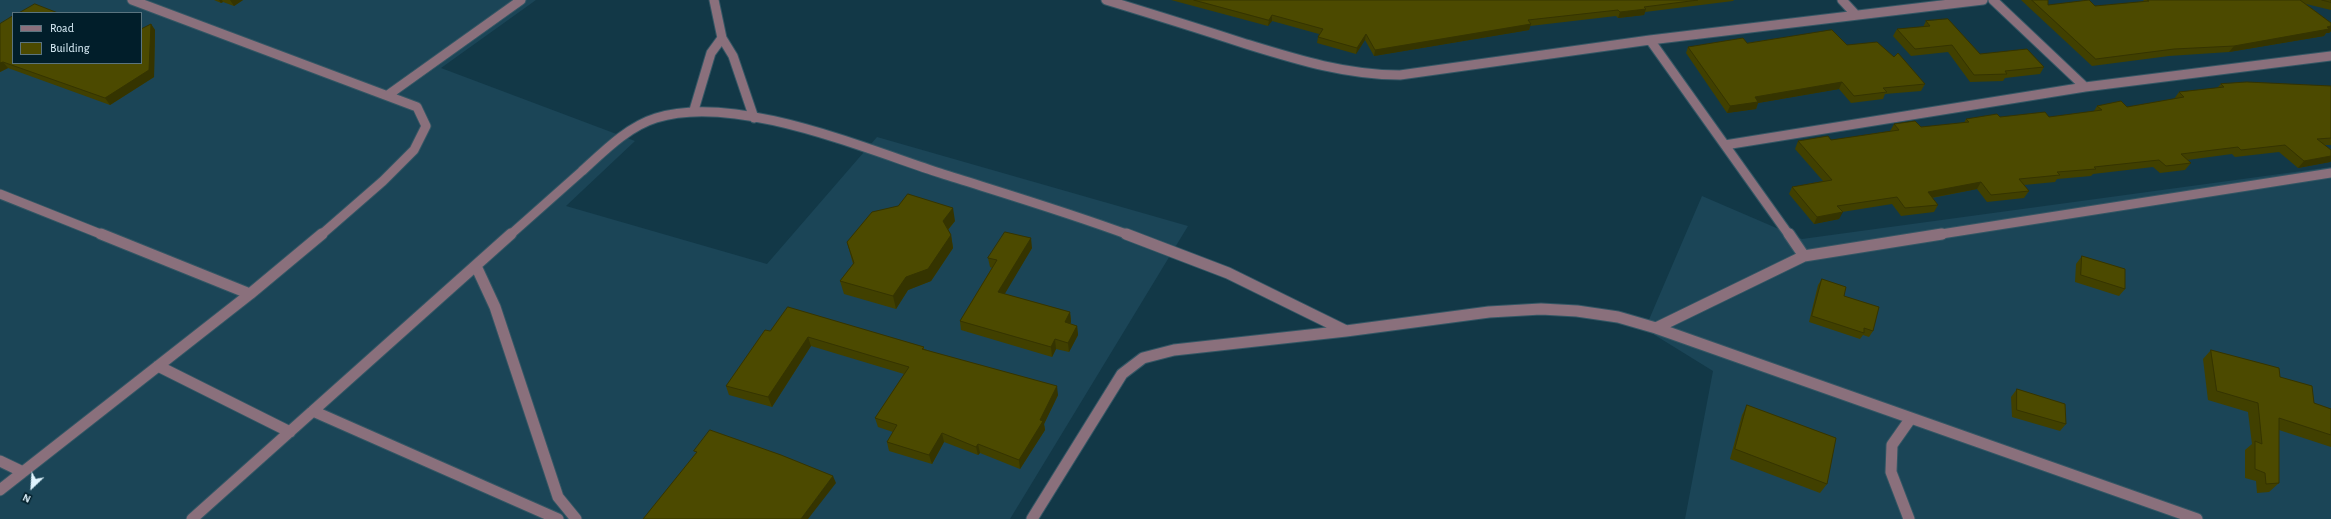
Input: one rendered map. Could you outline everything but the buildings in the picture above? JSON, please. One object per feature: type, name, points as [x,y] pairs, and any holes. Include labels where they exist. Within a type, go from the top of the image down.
[{"type":"street","points":[[0,490],[250,294],[383,181],[414,150],[426,126],[417,107],[132,0]]},
{"type":"street","points":[[388,95],[521,0]]},
{"type":"street","points":[[714,0],[722,38],[733,56],[754,118]]},
{"type":"street","points":[[1106,0],[1307,64],[1346,73],[1376,76],[1650,40],[1983,0]]},
{"type":"street","points":[[1842,0],[1856,15]]},
{"type":"street","points":[[1993,0],[2085,87]]},
{"type":"street","points":[[694,110],[711,53],[722,38]]},
{"type":"street","points":[[1650,40],[1804,256]]},
{"type":"street","points":[[1725,145],[2085,87],[2331,56]]},
{"type":"street","points":[[192,519],[602,153],[635,128],[664,116],[694,110],[754,118],[810,130],[1096,223],[1228,273],[1346,331]]},
{"type":"street","points":[[1656,328],[1804,256],[2331,173]]},
{"type":"street","points":[[0,194],[250,294]]},
{"type":"street","points":[[476,266],[495,307],[558,497],[576,519]]},
{"type":"street","points":[[1032,519],[1122,374],[1143,358],[1174,350],[1346,331],[1489,312],[1541,309],[1584,312],[1618,317],[1656,328],[2198,519]]},
{"type":"street","points":[[158,366],[290,432]]},
{"type":"street","points":[[313,411],[558,519]]},
{"type":"street","points":[[1909,519],[1891,472],[1892,445],[1911,418]]},
{"type":"street","points":[[0,461],[23,472]]},
{"type":"shaded area","points":[[0,0],[536,0],[441,68],[635,141],[566,206],[767,264],[877,137],[1188,226],[1010,519],[0,519]]},
{"type":"shaded area","points":[[2331,167],[2331,519],[1685,519],[1713,371],[1645,329],[1702,196],[1802,239]]}]
